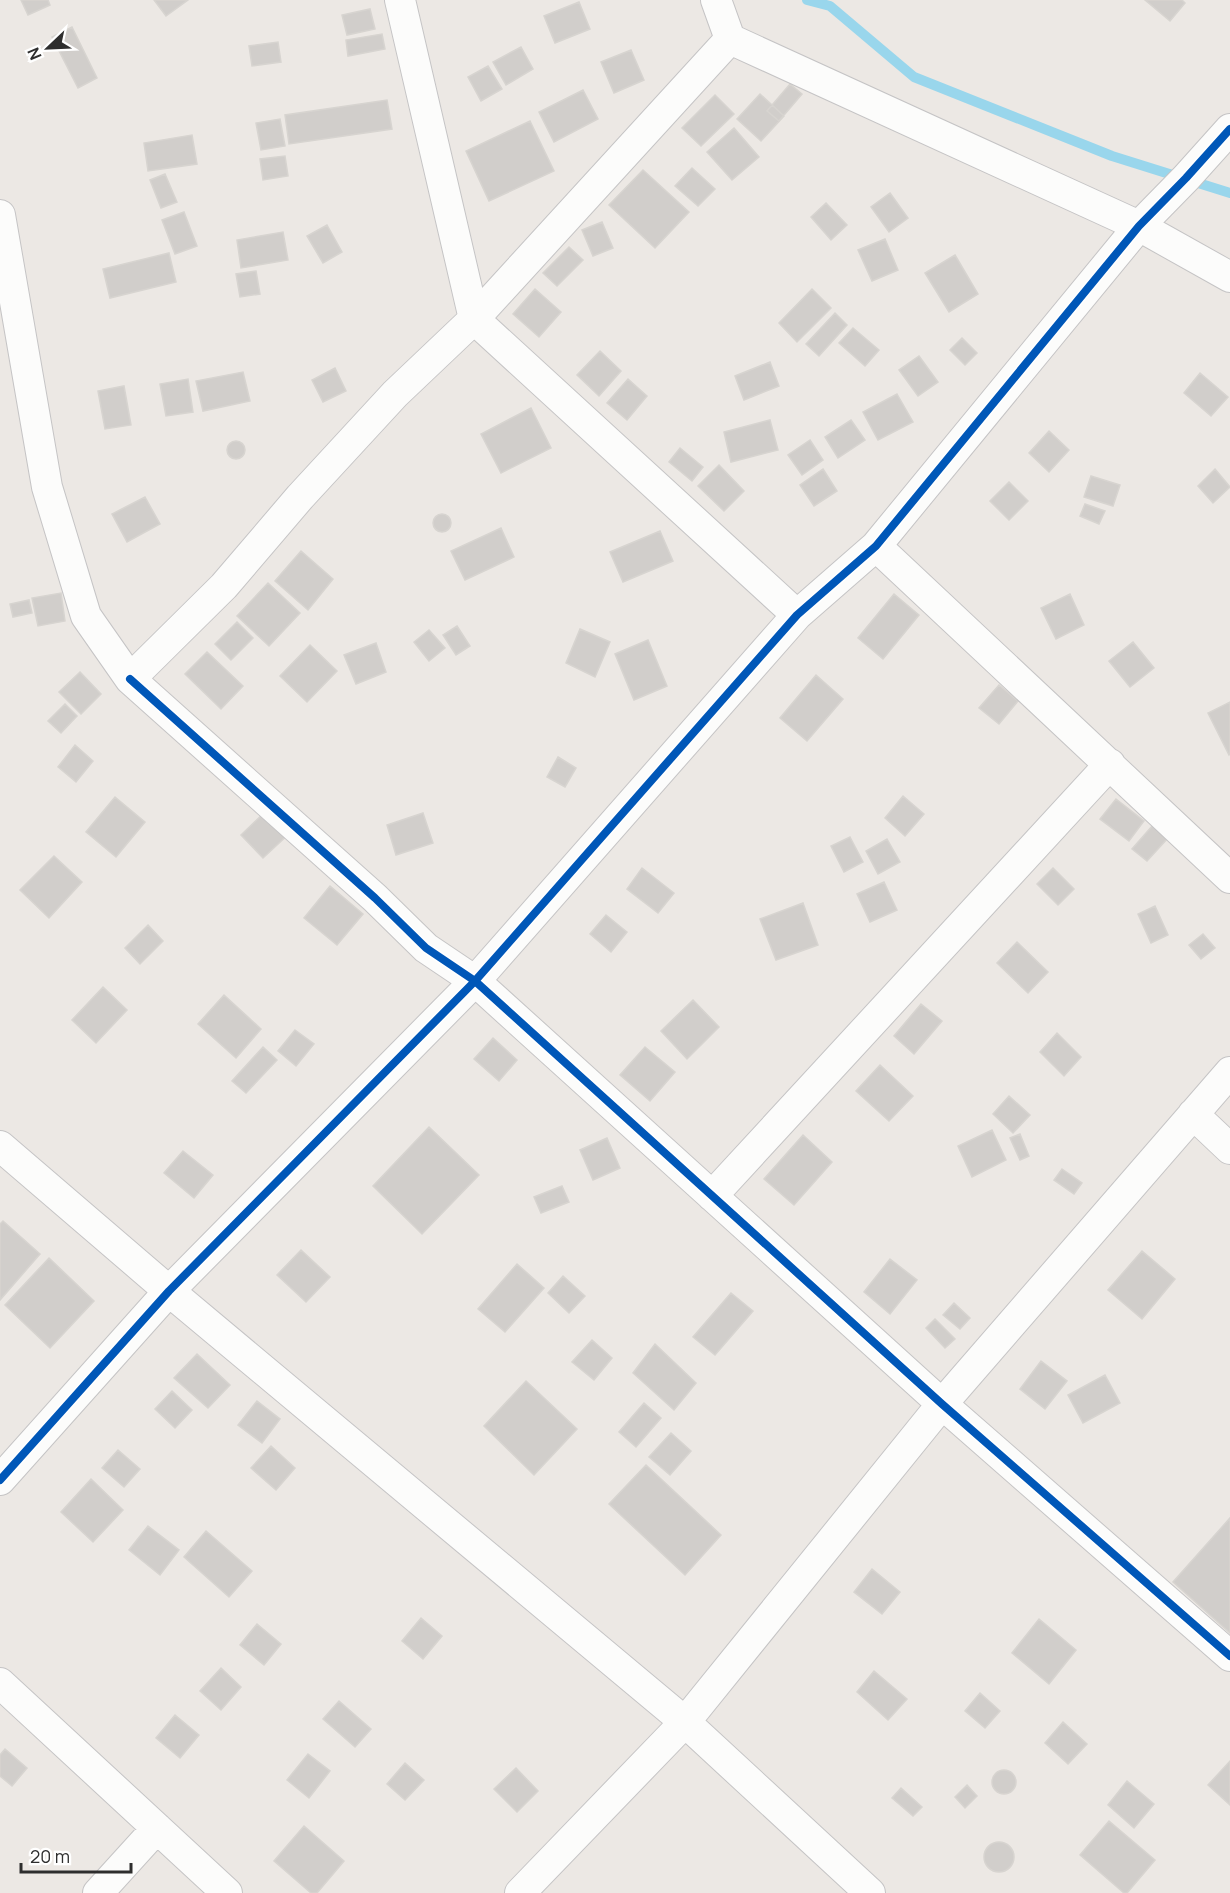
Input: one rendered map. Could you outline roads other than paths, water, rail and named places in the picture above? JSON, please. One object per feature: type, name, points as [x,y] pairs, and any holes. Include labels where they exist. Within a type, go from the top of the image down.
[{"type":"street","points":[[400,0],[474,319],[797,615]]},
{"type":"street","points":[[716,0],[730,39],[1139,226],[1230,277]]},
{"type":"street","points":[[130,679],[224,586],[300,497],[395,394],[474,319],[730,39]]},
{"type":"street","points":[[0,1480],[169,1292],[475,981],[797,615],[876,546],[1139,226],[1230,129]]},
{"type":"street","points":[[0,215],[46,487],[86,616],[130,679],[375,898],[426,948],[475,981],[942,1404],[1230,1656]]},
{"type":"street","points":[[876,546],[1230,878]]},
{"type":"street","points":[[712,1196],[1110,764]]},
{"type":"street","points":[[520,1893],[685,1722],[942,1404],[1230,1072]]},
{"type":"street","points":[[1193,1114],[1230,1149]]},
{"type":"street","points":[[0,1146],[169,1292],[685,1722],[870,1893]]},
{"type":"street","points":[[0,1683],[227,1893]]},
{"type":"street","points":[[98,1893],[157,1828]]},
{"type":"waterway","points":[[807,0],[830,6],[914,77],[1112,156],[1230,193]]}]
